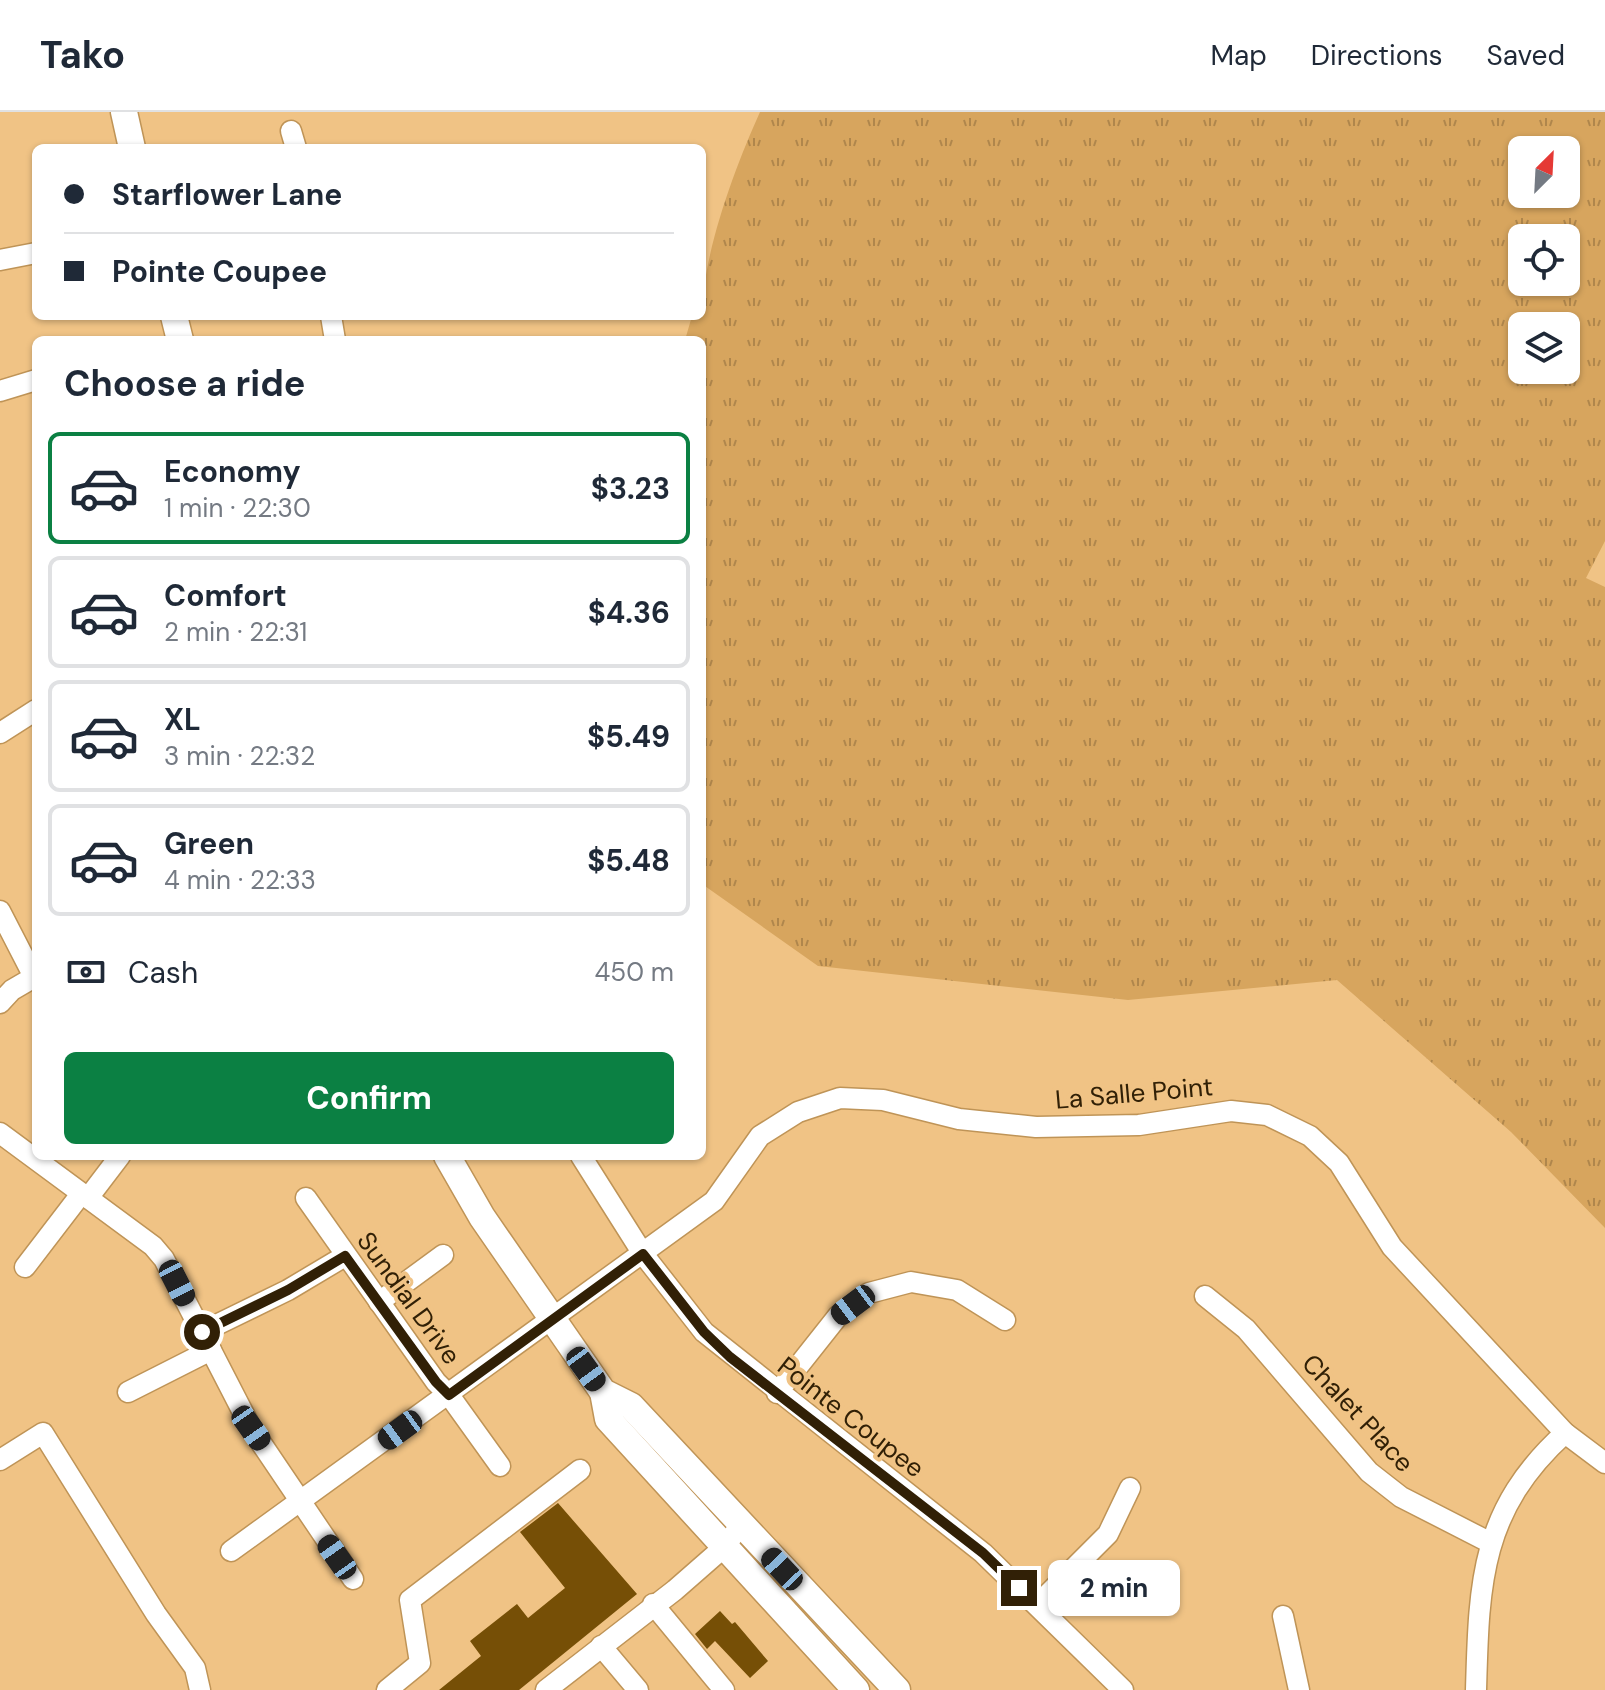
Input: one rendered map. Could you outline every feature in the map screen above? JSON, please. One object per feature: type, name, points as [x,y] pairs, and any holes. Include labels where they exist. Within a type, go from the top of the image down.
[{"type":"main road","points":[[124,112],[131,144]]},
{"type":"main road","points":[[449,1160],[482,1217],[603,1392],[608,1419],[856,1690]]},
{"type":"main road","points":[[603,1392],[631,1406],[897,1690]]},
{"type":"street","points":[[0,260],[32,254]]},
{"type":"street","points":[[0,391],[32,381]]},
{"type":"street","points":[[0,733],[32,713]]},
{"type":"street","points":[[0,911],[32,970]]},
{"type":"street","points":[[0,1003],[32,978]]},
{"type":"street","name":"La Salle Point","points":[[231,1551],[714,1201],[760,1136],[798,1112],[840,1098],[883,1100],[959,1119],[1036,1127],[1139,1125],[1231,1111],[1267,1115],[1310,1136],[1339,1163],[1392,1247],[1565,1433],[1605,1463]]},
{"type":"street","points":[[0,1133],[32,1157]]},
{"type":"street","points":[[36,1160],[153,1246],[164,1259],[251,1428],[353,1579]]},
{"type":"street","points":[[25,1267],[116,1160]]},
{"type":"street","name":"Pointe Coupee","points":[[584,1160],[643,1254],[704,1332],[777,1393],[983,1553],[1123,1690]]},
{"type":"street","name":"Sundial Drive","points":[[306,1198],[436,1382],[449,1395],[500,1466]]},
{"type":"street","points":[[379,1302],[443,1255]]},
{"type":"street","points":[[128,1392],[345,1256]]},
{"type":"street","points":[[777,1393],[838,1316],[869,1293],[911,1282],[957,1290],[1005,1320]]},
{"type":"street","name":"Chalet Place","points":[[1205,1296],[1246,1329],[1369,1472],[1401,1497],[1489,1542]]},
{"type":"street","points":[[0,1460],[43,1433],[156,1614],[195,1668],[200,1690]]},
{"type":"street","points":[[1476,1690],[1478,1606],[1489,1542],[1510,1500],[1537,1459],[1565,1433]]},
{"type":"street","points":[[387,1690],[420,1663],[410,1600],[580,1470]]},
{"type":"street","points":[[1037,1605],[1108,1534],[1130,1488]]},
{"type":"street","points":[[546,1690],[723,1548],[741,1525]]},
{"type":"street","points":[[653,1604],[724,1690]]},
{"type":"street","points":[[1283,1616],[1299,1690]]},
{"type":"street","points":[[601,1646],[638,1690]]},
{"type":"green space","points":[[760,112],[1605,112],[1605,541],[1586,578],[1605,587],[1605,1228],[1511,1132],[1337,980],[1128,1000],[818,966],[706,887],[706,336],[686,336],[691,320],[706,320],[706,277],[731,185]]},
{"type":"building","points":[[558,1503],[637,1594],[519,1690],[439,1690],[481,1656],[470,1641],[517,1604],[528,1618],[565,1588],[520,1532]]},
{"type":"building","points":[[720,1611],[732,1624],[735,1622],[768,1661],[750,1678],[715,1641],[707,1649],[695,1634]]},
{"type":"route","points":[[202,1332],[288,1290],[345,1256],[436,1382],[449,1395],[643,1254],[704,1332],[730,1357],[983,1553],[1019,1588]]}]
